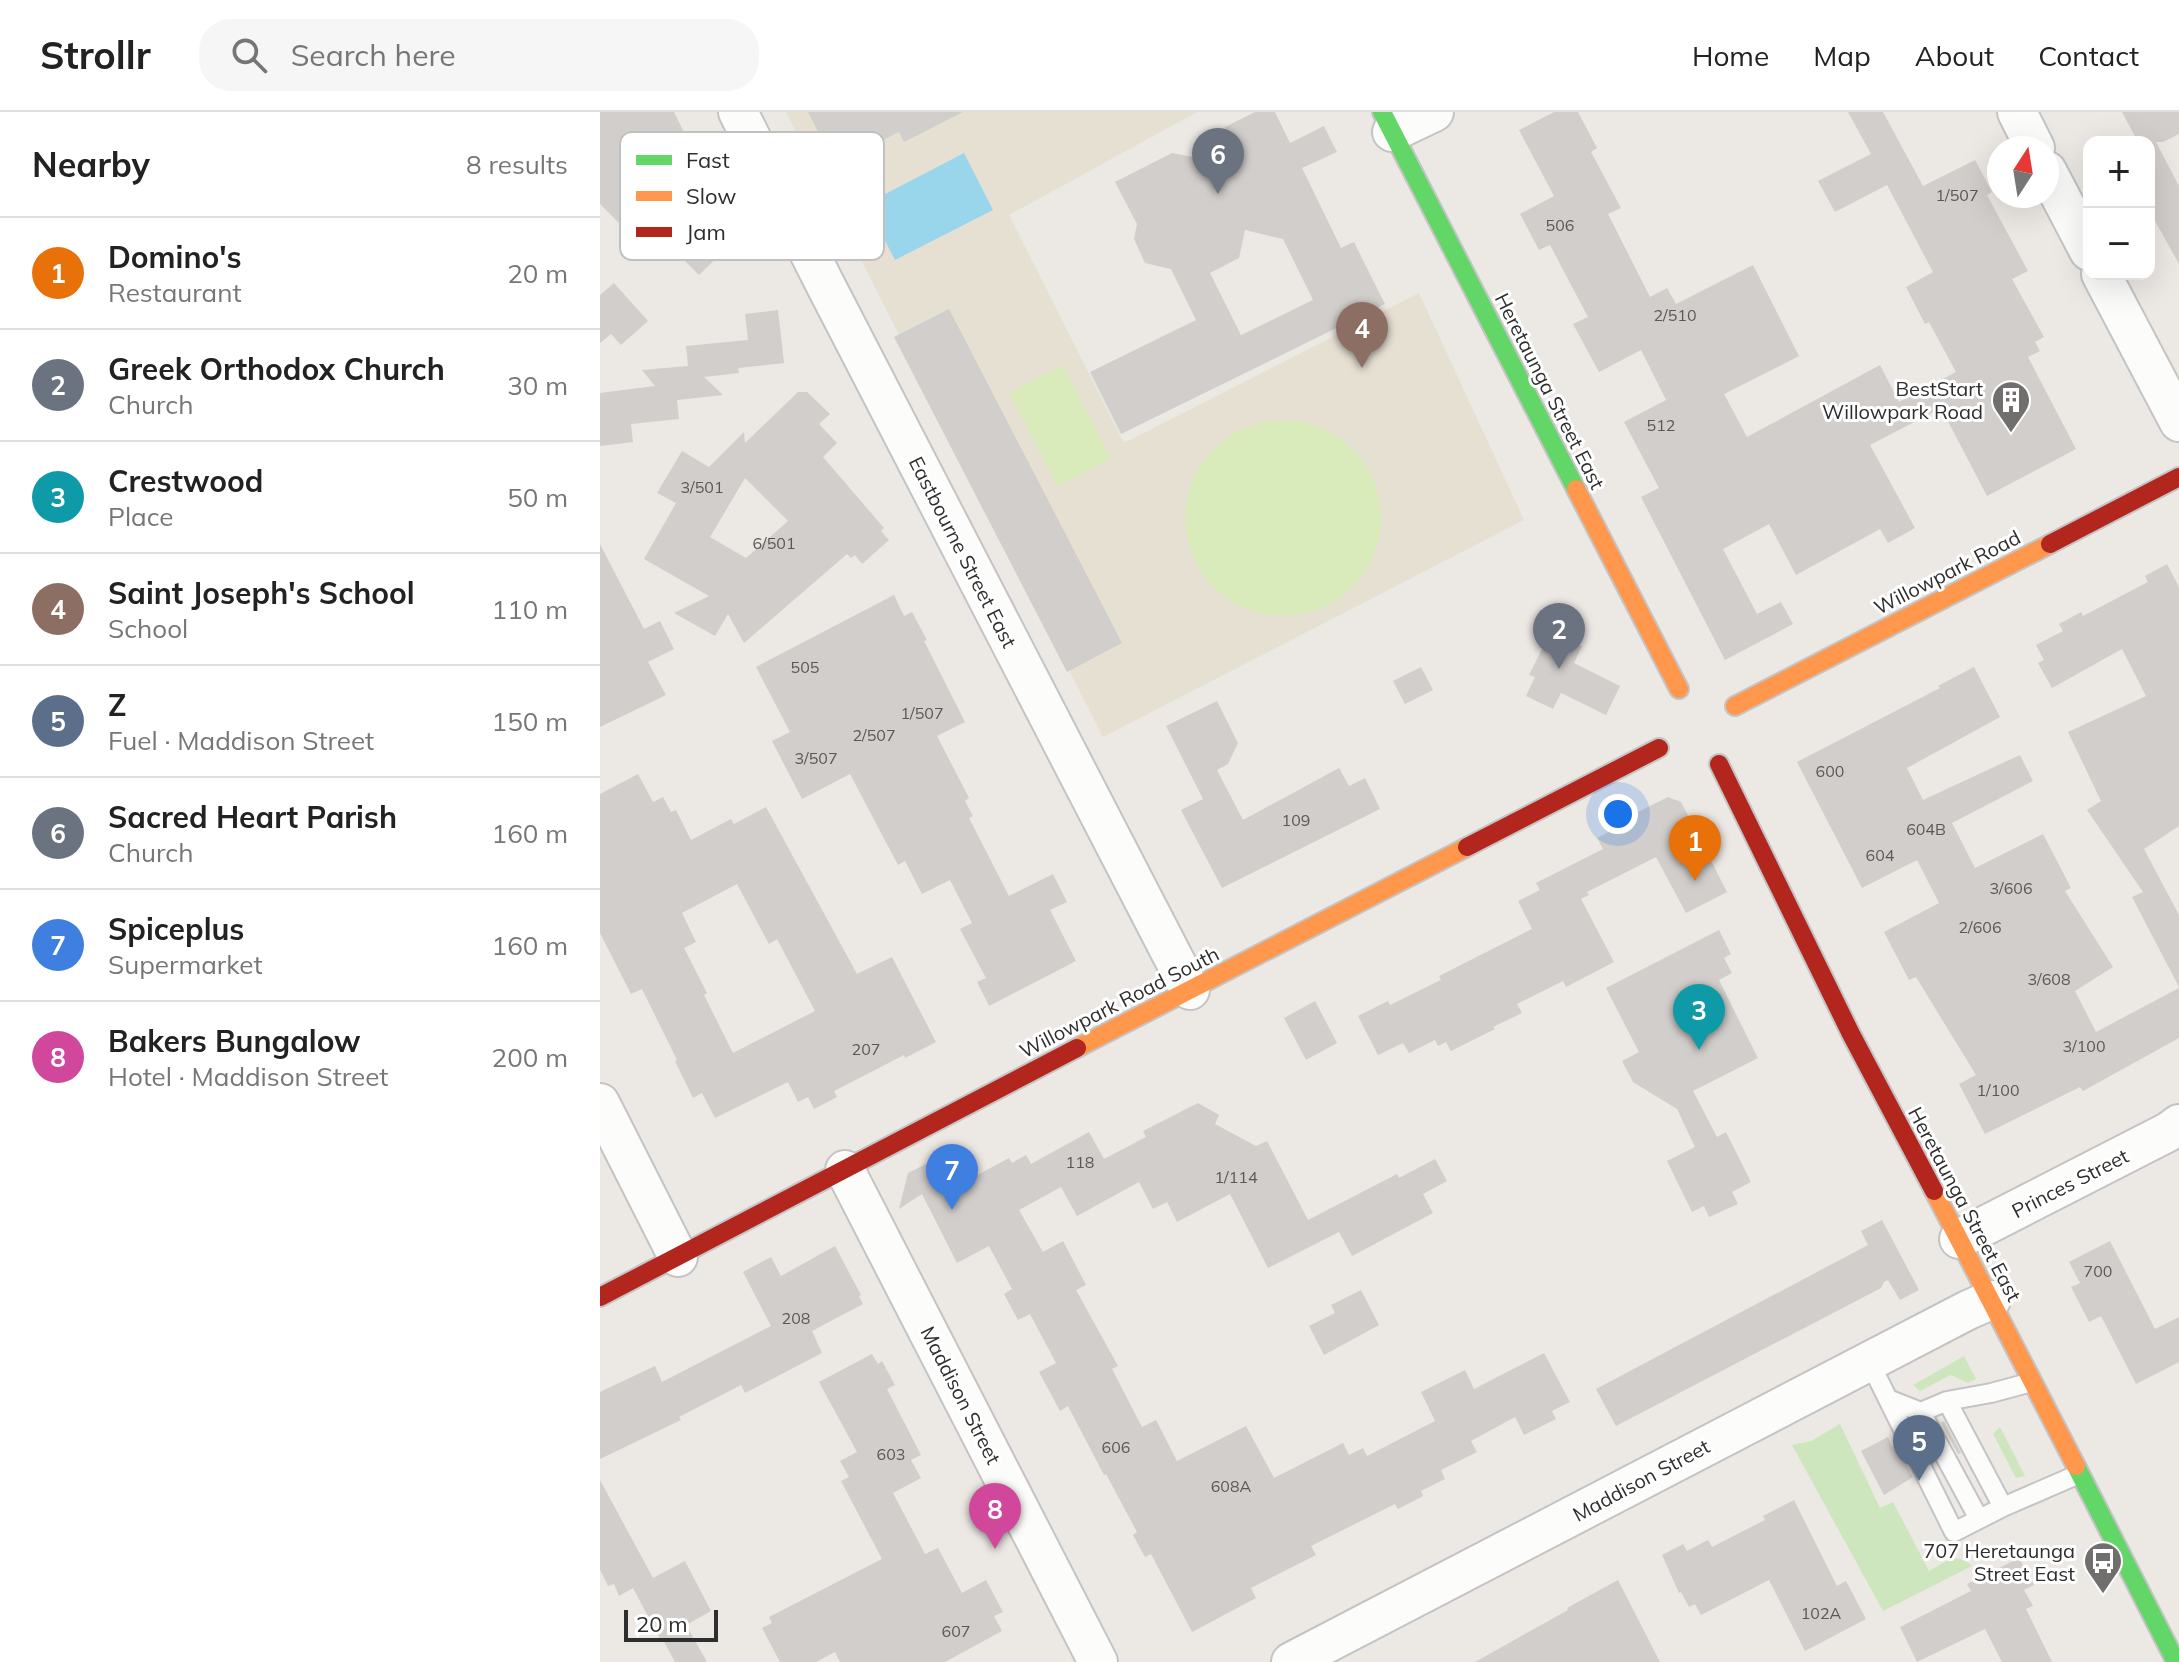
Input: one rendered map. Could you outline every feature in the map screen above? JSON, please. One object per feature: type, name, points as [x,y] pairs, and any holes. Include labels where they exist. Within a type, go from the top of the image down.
[{"type":"main road","name":"Heretaunga Street East","points":[[1387,122],[1680,690]]},
{"type":"main road","name":"Willowpark Road","points":[[1735,706],[2179,477]]},
{"type":"main road","points":[[1719,690],[1735,706],[1741,726]]},
{"type":"main road","name":"Willowpark Road South","points":[[600,1297],[1661,748]]},
{"type":"main road","name":"Heretaunga Street East","points":[[1718,763],[1851,1034],[2176,1662]]},
{"type":"street","name":"Eastbourne Street East","points":[[738,112],[748,132]]},
{"type":"street","points":[[1387,122],[1434,112]]},
{"type":"street","points":[[2017,112],[2029,136]]},
{"type":"street","points":[[2059,194],[2083,240]]},
{"type":"street","name":"Eastbourne Street East","points":[[813,260],[1190,990]]},
{"type":"street","points":[[2104,280],[2179,422]]},
{"type":"street","points":[[600,1103],[678,1257]]},
{"type":"street","name":"Princes Street","points":[[1959,1239],[2179,1124]]},
{"type":"street","name":"Maddison Street","points":[[845,1170],[1098,1662]]},
{"type":"street","name":"Maddison Street","points":[[1291,1662],[1991,1300]]},
{"type":"lane","points":[[1869,1361],[1954,1532],[2079,1474]]},
{"type":"lane","points":[[1921,1412],[1947,1401],[2032,1382]]},
{"type":"lane","points":[[1888,1399],[1921,1412],[1979,1519]]},
{"type":"lane","points":[[1947,1401],[2003,1507]]},
{"type":"shaded area","points":[[786,112],[1197,112],[1009,215],[1124,443],[1419,293],[1524,520],[1103,737],[861,260],[884,260],[884,132],[796,132]]},
{"type":"green space","points":[[1063,365],[1111,459],[1057,486],[1009,393]]},
{"type":"green space","points":[[1283,420],[1321,427],[1338,436],[1352,449],[1365,463],[1374,480],[1381,518],[1374,556],[1365,573],[1352,587],[1338,600],[1321,609],[1283,616],[1245,609],[1228,600],[1214,587],[1201,573],[1192,556],[1185,518],[1192,480],[1201,463],[1214,449],[1228,436],[1245,427]]},
{"type":"green space","points":[[1964,1356],[1976,1379],[1968,1383],[1951,1375],[1920,1391],[1913,1385]]},
{"type":"green space","points":[[1840,1424],[1880,1508],[1893,1502],[1929,1571],[1955,1558],[1972,1566],[1883,1611],[1792,1445],[1811,1441]]},
{"type":"green space","points":[[2000,1427],[2025,1476],[2016,1478],[1993,1434]]},
{"type":"water","points":[[964,153],[993,210],[895,260],[884,239],[884,195]]},
{"type":"building","points":[[600,112],[674,112],[684,132],[620,132],[620,224],[600,204]]},
{"type":"building","points":[[808,112],[963,112],[904,142],[899,132],[884,140],[884,132],[818,132]]},
{"type":"building","points":[[1255,112],[1275,112],[1290,143],[1324,126],[1337,152],[1302,168],[1341,248],[1354,242],[1385,304],[1121,434],[1090,372],[1196,320],[1171,269],[1145,263],[1134,239],[1137,224],[1115,182],[1172,153],[1198,158],[1222,146],[1225,127]],"holes":[[[1245,230],[1283,239],[1313,300],[1241,335],[1210,273],[1239,258]]]},
{"type":"building","points":[[1554,112],[1578,112],[1597,148],[1591,152],[1621,208],[1608,214],[1650,297],[1667,288],[1676,304],[1753,265],[1799,356],[1724,394],[1747,437],[1880,365],[1899,402],[1956,372],[1906,287],[1933,272],[1887,185],[1835,212],[1818,181],[1871,154],[1848,112],[1883,112],[1923,186],[1975,160],[1987,183],[1987,208],[1994,208],[2028,271],[2012,279],[2044,337],[2035,342],[2040,351],[2028,357],[2076,449],[1987,496],[1941,408],[1870,445],[1915,528],[1888,543],[1880,529],[1796,575],[1769,524],[1723,549],[1757,614],[1781,602],[1793,624],[1725,660],[1641,497],[1659,488],[1624,422],[1666,400],[1641,350],[1599,372],[1573,324],[1588,317],[1550,245],[1539,250],[1520,214],[1554,196],[1519,130]]},
{"type":"building","points":[[2122,112],[2179,112],[2179,134],[2156,142],[2179,186],[2179,264],[2155,221],[2155,136],[2135,136]]},
{"type":"building","points":[[684,260],[714,260],[699,275]]},
{"type":"building","points":[[614,283],[648,321],[621,345],[611,334],[600,343],[600,295]]},
{"type":"building","points":[[949,309],[1122,643],[1067,672],[894,337]]},
{"type":"building","points":[[778,310],[784,363],[738,368],[739,373],[704,377],[723,395],[677,400],[679,419],[631,424],[633,442],[600,446],[600,393],[655,386],[642,370],[688,366],[686,346],[748,340],[745,314]]},
{"type":"building","points":[[798,392],[807,392],[830,414],[819,424],[837,443],[823,457],[884,528],[881,531],[889,540],[862,564],[855,555],[851,558],[847,554],[744,643],[728,614],[715,636],[674,613],[709,596],[644,559],[676,503],[657,493],[682,451],[709,467],[744,432],[745,443]],"holes":[[[745,478],[788,521],[746,558],[710,537]]]},
{"type":"building","points":[[600,544],[644,629],[660,621],[674,649],[648,662],[666,695],[600,727]]},
{"type":"building","points":[[2167,564],[2179,587],[2179,826],[2144,849],[2179,915],[2179,987],[2132,897],[2143,892],[2087,810],[2101,801],[2068,732],[2146,696],[2122,649],[2052,688],[2038,663],[2044,660],[2036,645],[2063,631],[2059,624],[2081,612],[2083,616],[2148,582],[2145,576]]},
{"type":"building","points":[[894,595],[904,616],[912,612],[965,722],[937,736],[969,798],[965,801],[973,816],[969,818],[1009,896],[1053,874],[1067,902],[1050,910],[1076,961],[989,1006],[977,982],[986,978],[960,929],[972,923],[950,880],[922,894],[905,861],[898,865],[850,774],[802,799],[772,741],[790,732],[756,667]]},
{"type":"building","points":[[1551,631],[1582,646],[1574,663],[1620,686],[1606,715],[1561,693],[1553,709],[1526,696],[1535,677],[1529,675]]},
{"type":"building","points":[[1421,667],[1433,690],[1405,704],[1393,681]]},
{"type":"building","points":[[1974,667],[2000,717],[1907,768],[1923,800],[2020,755],[2033,781],[1952,823],[1975,868],[2043,834],[2071,888],[2065,891],[2113,967],[2075,991],[2096,1032],[2179,988],[2179,1038],[2083,1091],[2080,1087],[1985,1134],[1959,1084],[1976,1075],[1916,977],[1909,980],[1884,932],[1939,903],[1917,860],[1862,888],[1797,762],[1940,688],[1938,686]]},
{"type":"building","points":[[1217,701],[1238,743],[1228,764],[1217,770],[1243,820],[1339,768],[1349,786],[1365,778],[1380,809],[1222,888],[1181,810],[1203,799],[1166,726]]},
{"type":"building","points":[[638,774],[653,802],[663,797],[671,812],[676,810],[691,840],[731,819],[734,824],[766,807],[857,974],[892,957],[936,1042],[834,1091],[837,1097],[814,1109],[808,1097],[798,1102],[788,1082],[715,1118],[702,1093],[693,1098],[642,989],[631,994],[600,933],[600,794]],"holes":[[[737,884],[769,944],[777,939],[815,1011],[733,1053],[684,948],[696,942],[682,913]]]},
{"type":"building","points":[[1668,797],[1681,802],[1727,892],[1686,913],[1656,857],[1587,892],[1589,895],[1581,899],[1614,962],[1566,987],[1563,981],[1517,1004],[1522,1013],[1451,1051],[1446,1042],[1438,1046],[1435,1040],[1409,1053],[1403,1043],[1378,1055],[1358,1016],[1388,1001],[1390,1005],[1441,980],[1439,976],[1532,929],[1518,901],[1540,890],[1536,883],[1603,849],[1597,838]]},
{"type":"building","points":[[1719,930],[1731,954],[1724,958],[1732,973],[1719,980],[1758,1058],[1693,1091],[1717,1137],[1726,1132],[1751,1182],[1732,1192],[1738,1204],[1709,1217],[1704,1206],[1692,1212],[1667,1161],[1695,1147],[1677,1109],[1633,1082],[1622,1061],[1639,1052],[1606,988]]},
{"type":"building","points":[[1315,1001],[1337,1043],[1306,1060],[1284,1018]]},
{"type":"building","points":[[1198,1103],[1219,1115],[1215,1124],[1256,1146],[1267,1141],[1308,1220],[1397,1174],[1399,1178],[1435,1159],[1447,1181],[1423,1194],[1433,1213],[1352,1256],[1339,1232],[1268,1268],[1230,1194],[1177,1222],[1167,1202],[1153,1209],[1139,1182],[1077,1216],[1061,1187],[1019,1210],[1043,1252],[1063,1241],[1086,1285],[1076,1290],[1118,1366],[1112,1369],[1142,1427],[1156,1420],[1177,1461],[1246,1426],[1274,1478],[1343,1443],[1349,1455],[1363,1448],[1367,1456],[1435,1421],[1421,1392],[1465,1370],[1474,1389],[1544,1353],[1570,1402],[1552,1411],[1556,1419],[1524,1435],[1515,1417],[1471,1441],[1477,1452],[1441,1470],[1445,1479],[1421,1491],[1423,1496],[1398,1509],[1395,1504],[1311,1546],[1316,1555],[1251,1588],[1256,1598],[1192,1632],[1151,1554],[1145,1557],[1133,1535],[1137,1532],[1068,1406],[1060,1411],[1039,1372],[1056,1363],[1030,1314],[1018,1320],[1004,1294],[1012,1289],[989,1246],[957,1263],[922,1194],[899,1209],[908,1173],[946,1154],[961,1184],[1009,1158],[1012,1163],[1026,1155],[1031,1164],[1089,1132],[1104,1159],[1146,1137],[1143,1131]]},
{"type":"building","points":[[1882,1220],[1919,1290],[1900,1300],[1888,1280],[1881,1288],[1616,1426],[1596,1389],[1868,1245],[1861,1231]]},
{"type":"building","points":[[2110,1241],[2155,1329],[2179,1317],[2179,1362],[2136,1384],[2101,1316],[2089,1322],[2071,1287],[2080,1283],[2069,1262]]},
{"type":"building","points":[[835,1246],[863,1304],[812,1331],[822,1353],[745,1393],[741,1385],[679,1417],[681,1420],[600,1459],[600,1392],[655,1366],[662,1382],[771,1326],[743,1272],[771,1257],[781,1276]]},
{"type":"building","points":[[1361,1290],[1379,1325],[1324,1355],[1309,1326],[1335,1313],[1331,1305]]},
{"type":"building","points":[[872,1354],[878,1364],[882,1361],[895,1385],[887,1389],[921,1455],[911,1460],[921,1478],[893,1493],[925,1554],[938,1548],[962,1593],[986,1580],[1003,1612],[994,1616],[1002,1631],[945,1662],[840,1662],[835,1652],[816,1662],[780,1662],[762,1628],[772,1623],[769,1617],[882,1559],[841,1481],[849,1477],[840,1461],[857,1452],[819,1382]]},
{"type":"building","points":[[1944,1421],[1961,1453],[1958,1454],[1941,1423]]},
{"type":"building","points":[[1888,1437],[1892,1447],[1897,1445],[1913,1477],[1884,1495],[1861,1451]]},
{"type":"building","points":[[600,1480],[653,1578],[685,1561],[711,1611],[686,1625],[707,1662],[675,1662],[633,1588],[619,1596],[614,1584],[608,1586],[600,1570]]},
{"type":"building","points":[[1794,1500],[1837,1586],[1846,1581],[1866,1619],[1805,1651],[1769,1580],[1701,1615],[1695,1604],[1689,1607],[1679,1593],[1662,1555],[1683,1544],[1687,1551],[1708,1540],[1712,1547],[1765,1520],[1763,1516]]},
{"type":"building","points":[[2019,1558],[2034,1585],[2024,1590],[2033,1606],[2026,1609],[2052,1662],[2002,1662],[1985,1629],[1917,1662],[1900,1627],[1971,1591],[1967,1584]]},
{"type":"building","points":[[1618,1580],[1660,1662],[1475,1662],[1568,1610]]},
{"type":"traffic: fast","points":[[1382,112],[1576,489]]},
{"type":"traffic: fast","points":[[2076,1466],[2176,1662]]},
{"type":"traffic: slow","points":[[1576,489],[1679,689]]},
{"type":"traffic: slow","points":[[1735,706],[2050,544]]},
{"type":"traffic: slow","points":[[1077,1048],[1467,847]]},
{"type":"traffic: slow","points":[[1934,1191],[2076,1466]]},
{"type":"traffic: jam","points":[[2050,544],[2179,477]]},
{"type":"traffic: jam","points":[[1467,847],[1659,748]]},
{"type":"traffic: jam","points":[[1719,764],[1851,1034],[1934,1191]]},
{"type":"traffic: jam","points":[[600,1297],[1077,1048]]},
{"type":"place","name":"Sacred Heart Parish","points":[[1218,194]]},
{"type":"place","name":"Saint Joseph's School","points":[[1362,368]]},
{"type":"place","name":"BestStart Willowpark Road","points":[[2011,434]]},
{"type":"place","name":"Greek Orthodox Church","points":[[1559,669]]},
{"type":"place","name":"Domino's","points":[[1695,881]]},
{"type":"place","name":"Crestwood","points":[[1699,1050]]},
{"type":"place","name":"Spiceplus","points":[[952,1210]]},
{"type":"place","name":"Z","points":[[1919,1481]]},
{"type":"place","name":"Bakers Bungalow","points":[[995,1549]]},
{"type":"place","name":"707 Heretaunga Street East","points":[[2103,1595]]}]
